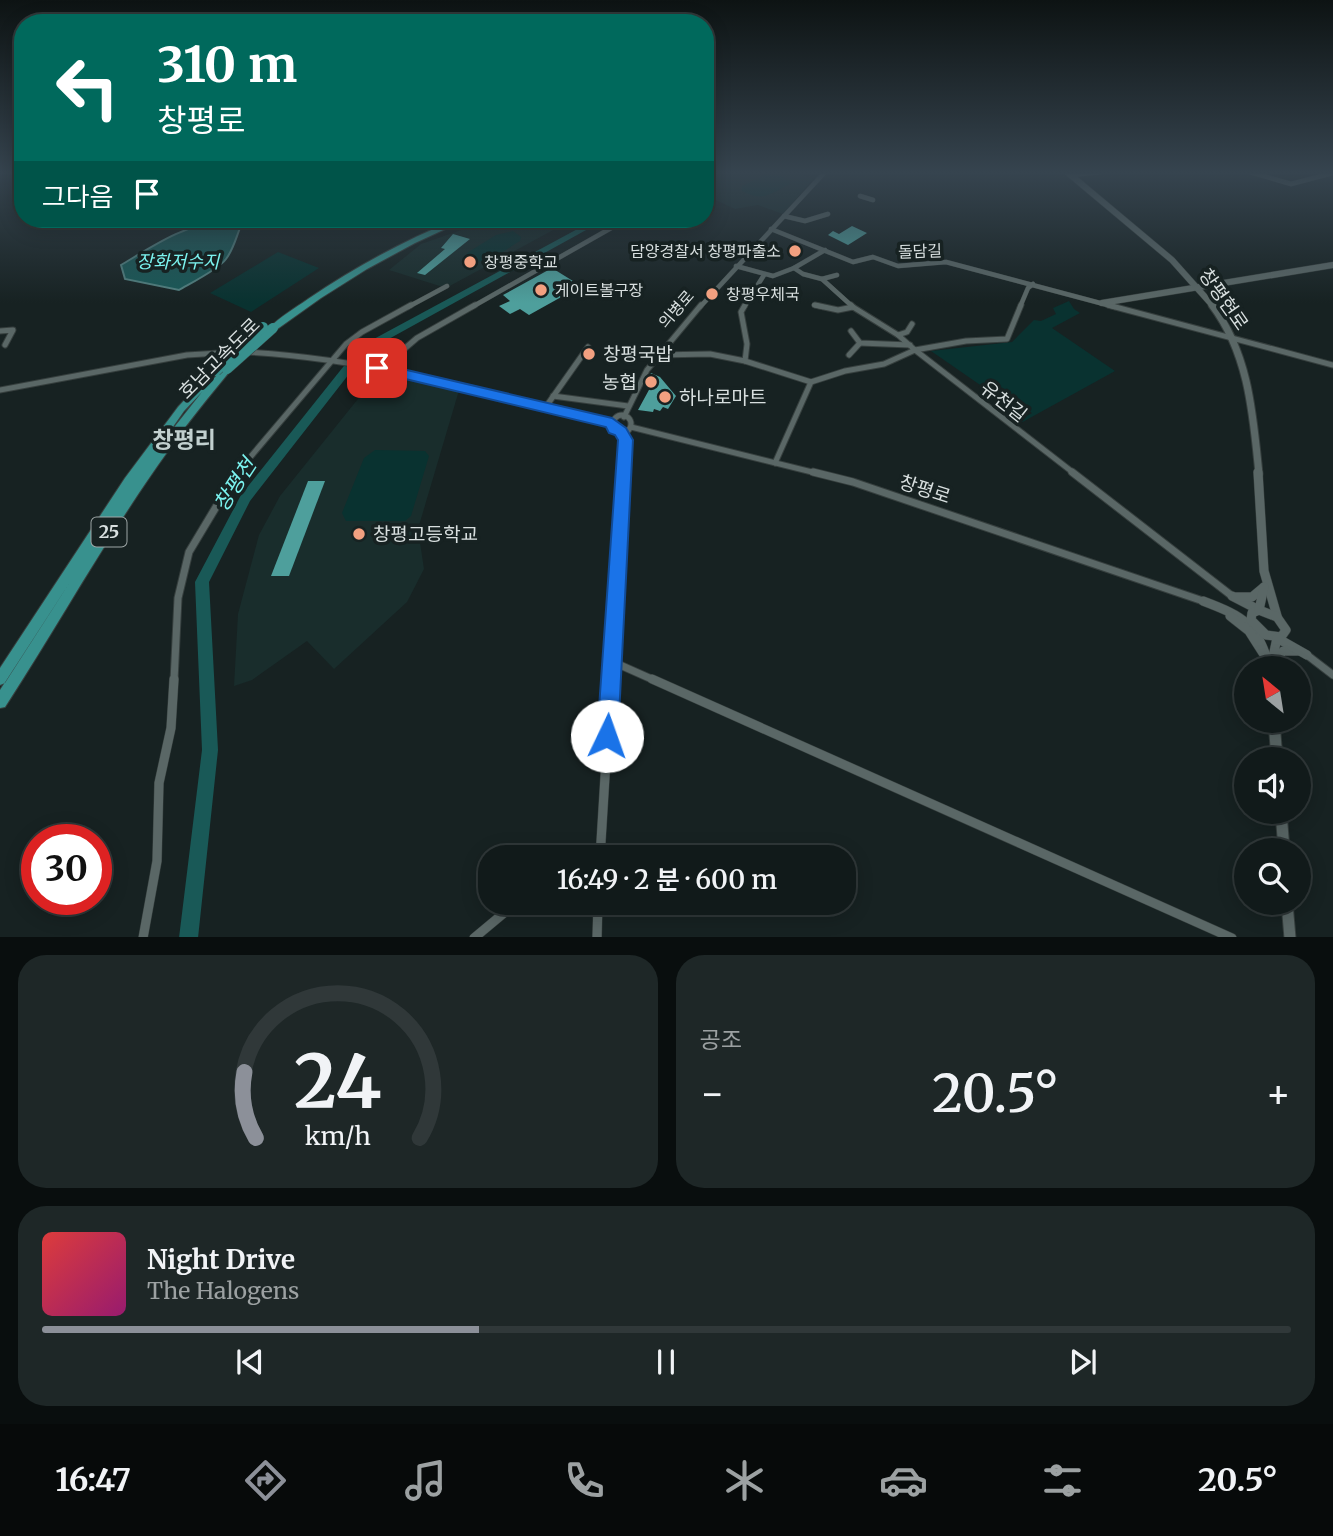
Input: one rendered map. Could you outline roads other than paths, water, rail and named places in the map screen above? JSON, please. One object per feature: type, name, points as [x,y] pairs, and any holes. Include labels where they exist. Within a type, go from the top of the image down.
[{"type":"highway","name":"호남고속도로","points":[[0,679],[129,481],[181,409],[268,328],[339,274],[430,228]]},
{"type":"highway","name":"호남고속도로","points":[[268,328],[343,278],[380,257],[443,228]]},
{"type":"highway","name":"호남고속도로","points":[[0,702],[148,470],[222,370]]},
{"type":"main road","name":"창평현로","points":[[1121,216],[1165,252],[1197,287],[1233,340],[1245,371],[1254,422],[1265,584]]},
{"type":"main road","points":[[1102,303],[1333,265]]},
{"type":"main road","points":[[1232,596],[1252,597],[1265,584]]},
{"type":"main road","points":[[1265,584],[1251,620],[1264,644],[1267,656]]},
{"type":"main road","points":[[1265,584],[1277,616],[1307,655]]},
{"type":"main road","points":[[1232,596],[1256,612]]},
{"type":"main road","points":[[1203,601],[1277,616]]},
{"type":"main road","points":[[1203,601],[1240,616],[1266,635],[1277,638],[1307,655]]},
{"type":"main road","points":[[1203,601],[1249,631],[1263,656]]},
{"type":"main road","points":[[1277,638],[1284,635],[1286,630]]},
{"type":"main road","points":[[1273,656],[1277,638]]},
{"type":"main road","points":[[1279,656],[1283,651],[1307,655]]},
{"type":"main road","points":[[1288,915],[1290,937]]},
{"type":"street","points":[[784,216],[805,221],[822,216]]},
{"type":"street","name":"의병로","points":[[624,416],[658,355],[784,216]]},
{"type":"street","points":[[379,368],[417,338],[458,313],[611,228]]},
{"type":"street","name":"돌담길","points":[[771,229],[853,262],[873,257],[898,266],[946,262],[1333,365]]},
{"type":"street","points":[[736,266],[773,276],[794,268],[825,250]]},
{"type":"street","name":"유천길","points":[[794,268],[821,279],[853,307],[898,335],[1232,596]]},
{"type":"street","points":[[746,361],[747,344],[741,312],[764,275]]},
{"type":"street","points":[[821,279],[837,275]]},
{"type":"street","points":[[851,331],[860,343],[912,347],[1007,339],[1028,288],[1033,284]]},
{"type":"street","points":[[144,937],[157,861],[159,783],[171,728],[178,598],[189,552],[230,481],[346,344],[362,332],[447,286]]},
{"type":"street","points":[[814,305],[838,310],[853,307]]},
{"type":"street","points":[[898,335],[907,332],[912,324]]},
{"type":"street","points":[[0,331],[13,330],[5,345]]},
{"type":"street","points":[[849,355],[860,343]]},
{"type":"street","points":[[545,408],[587,347]]},
{"type":"street","points":[[658,355],[678,352],[710,354],[746,361],[811,382],[845,371],[884,364],[912,347]]},
{"type":"street","points":[[0,390],[215,352],[266,353],[332,359],[379,368],[612,423]]},
{"type":"street","points":[[775,463],[811,382]]},
{"type":"street","points":[[553,396],[628,406]]},
{"type":"street","points":[[624,416],[632,422],[631,427],[621,432],[614,430],[612,423],[616,418],[624,416]]},
{"type":"street","name":"창평로","points":[[631,427],[853,482],[1203,601]]},
{"type":"street","points":[[601,845],[625,440],[621,432]]},
{"type":"street","points":[[1307,655],[1333,675]]},
{"type":"street","points":[[611,660],[1232,937]]},
{"type":"street","points":[[474,937],[503,915]]},
{"type":"street","points":[[597,937],[598,915]]},
{"type":"water","name":"장화저수지","points":[[190,228],[240,228],[226,259],[179,290],[125,279],[121,265]]},
{"type":"waterway","name":"창평천","points":[[188,937],[210,750],[202,582],[245,498],[363,349],[585,228]]},
{"type":"place","name":"담양경찰서 창평파출소","points":[[795,251]]},
{"type":"place","name":"창평중학교","points":[[470,262]]},
{"type":"place","name":"게이트볼구장","points":[[541,290]]},
{"type":"place","name":"창평우체국","points":[[712,294]]},
{"type":"place","name":"창평국밥","points":[[589,354]]},
{"type":"place","name":"농협","points":[[651,382]]},
{"type":"place","name":"하나로마트","points":[[665,397]]},
{"type":"place","name":"창평고등학교","points":[[359,534]]},
{"type":"district","name":"창평리","points":[[184,440]]}]
